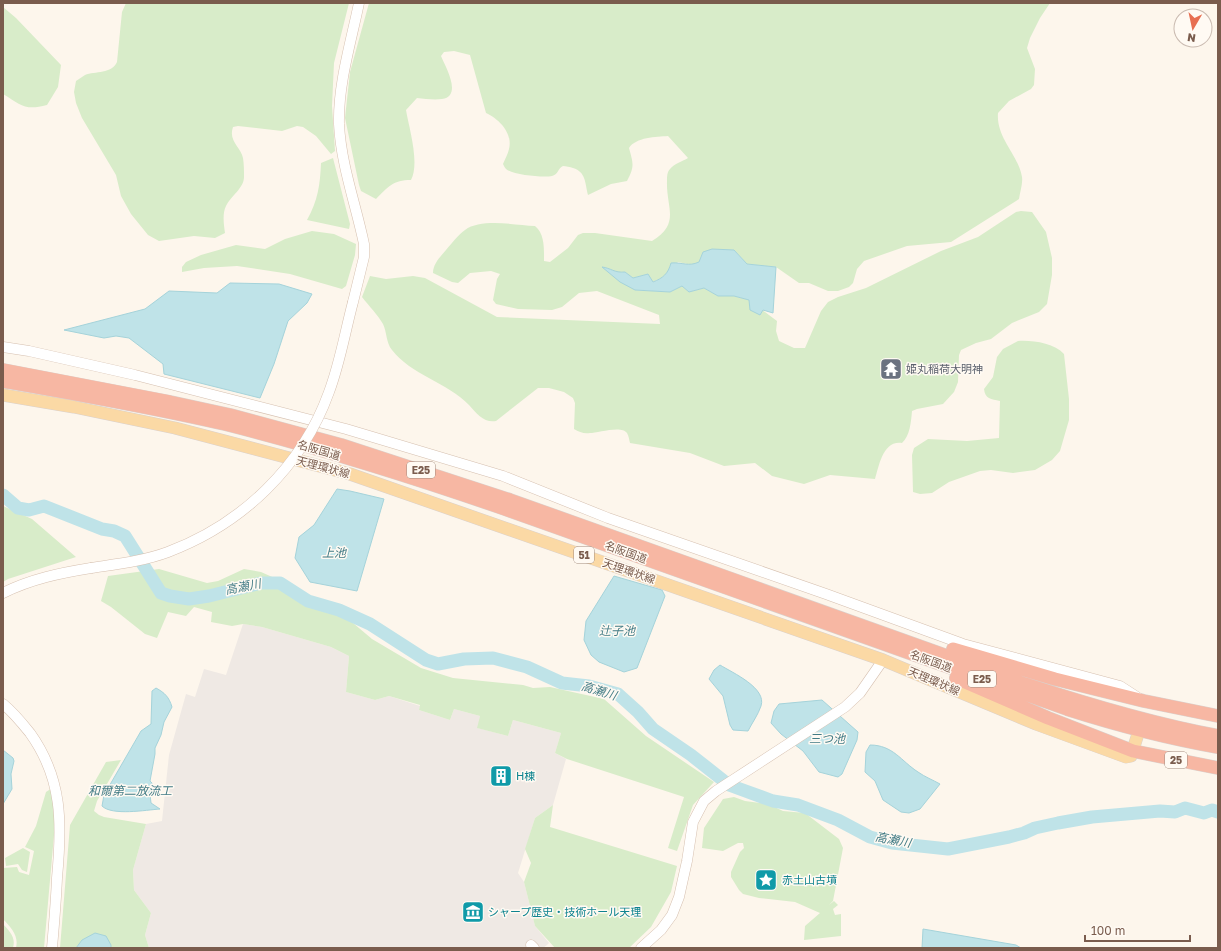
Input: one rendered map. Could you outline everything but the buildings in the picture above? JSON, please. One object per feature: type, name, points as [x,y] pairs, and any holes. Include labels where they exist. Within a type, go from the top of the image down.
[{"type":"highway","name":"名阪国道","points":[[3,370],[230,415],[341,445],[503,497],[1025,684],[1150,722],[1218,736]]},
{"type":"highway","name":"名阪国道","points":[[3,381],[168,411],[225,424],[334,454],[461,494],[1074,711],[1150,733],[1218,747]]},
{"type":"highway","name":"E25","points":[[750,597],[801,618],[922,663],[1048,718],[1133,751]]},
{"type":"highway","name":"E25","points":[[827,613],[1055,679],[1143,707]]},
{"type":"highway","points":[[1143,707],[1218,716]]},
{"type":"highway","name":"25","points":[[1133,751],[1218,768]]},
{"type":"main road","name":"天理環状線","points":[[3,395],[74,407],[175,428],[350,474],[883,660],[1036,724],[1126,757],[1131,756],[1133,751]]},
{"type":"main road","points":[[1133,751],[1137,737]]},
{"type":"street","points":[[3,593],[36,579],[66,572],[136,560],[168,552],[217,528],[246,509],[279,477],[298,452],[311,431],[329,392],[364,257],[364,244],[344,162],[339,123],[343,81],[359,3]]},
{"type":"street","points":[[3,347],[29,351],[135,375],[346,429],[496,474],[608,518],[826,594],[963,644],[1120,686],[1143,707]]},
{"type":"street","points":[[641,948],[661,930],[672,915],[679,897],[687,861],[693,822],[704,801],[845,707],[860,693],[883,660]]},
{"type":"street","points":[[3,704],[22,723],[39,746],[50,771],[58,800],[61,829],[52,948]]},
{"type":"shaded area","points":[[243,624],[262,627],[331,647],[349,656],[346,692],[375,700],[389,696],[420,706],[419,710],[450,720],[454,709],[480,716],[478,728],[508,736],[513,720],[561,733],[555,753],[566,759],[553,805],[535,818],[518,873],[524,882],[535,926],[549,943],[547,945],[543,948],[149,948],[145,935],[151,913],[134,890],[133,870],[146,824],[162,821],[169,755],[186,694],[195,697],[204,669],[226,675]]},
{"type":"green space","points":[[126,3],[349,3],[334,63],[332,106],[335,151],[331,154],[316,136],[303,127],[297,126],[282,131],[238,126],[233,127],[233,140],[243,158],[244,177],[242,185],[226,206],[224,212],[225,233],[215,238],[194,236],[159,241],[148,235],[131,214],[121,196],[116,175],[82,118],[76,103],[74,92],[76,81],[85,75],[103,72],[115,66],[117,62],[122,12]]},
{"type":"green space","points":[[369,3],[1050,3],[1040,18],[1030,38],[1027,48],[1035,69],[1034,85],[1031,89],[1009,101],[998,113],[1000,130],[1020,169],[1022,177],[1019,199],[951,242],[907,246],[864,261],[857,269],[853,283],[849,287],[838,291],[828,291],[809,283],[799,283],[776,267],[747,264],[734,250],[692,265],[678,262],[662,278],[652,282],[648,274],[633,278],[625,272],[618,273],[606,268],[635,290],[670,292],[682,286],[689,292],[704,288],[718,296],[734,296],[749,300],[777,321],[776,331],[779,341],[794,348],[805,348],[821,311],[828,302],[838,297],[866,288],[941,251],[978,237],[1016,212],[1021,211],[1032,212],[1046,232],[1052,258],[1052,275],[1047,304],[1039,312],[1012,323],[991,339],[976,343],[961,350],[959,355],[958,382],[954,392],[943,404],[912,411],[910,428],[907,437],[902,443],[896,443],[886,450],[880,461],[875,479],[830,475],[804,484],[772,476],[755,463],[724,466],[690,453],[630,443],[627,433],[620,430],[615,429],[588,433],[582,432],[574,429],[575,403],[573,398],[564,392],[549,388],[538,388],[496,421],[488,421],[478,415],[469,405],[451,390],[409,366],[392,350],[383,324],[362,297],[370,276],[386,279],[413,276],[425,278],[497,317],[660,324],[659,315],[597,291],[579,293],[562,307],[552,310],[518,309],[496,304],[493,300],[497,279],[500,274],[491,271],[470,273],[458,283],[452,282],[433,273],[433,270],[439,258],[460,234],[472,226],[480,224],[498,223],[535,226],[541,233],[544,247],[544,261],[550,262],[568,248],[578,235],[583,233],[595,233],[652,241],[661,234],[669,221],[670,214],[667,191],[668,172],[674,166],[688,158],[668,136],[652,137],[641,140],[632,144],[629,148],[632,157],[632,164],[631,172],[627,181],[611,184],[588,195],[583,175],[577,170],[567,166],[563,166],[556,174],[548,177],[529,176],[510,171],[506,169],[503,164],[509,149],[509,137],[504,127],[496,119],[486,113],[470,55],[454,51],[444,52],[441,56],[449,73],[452,87],[448,97],[442,99],[417,98],[406,110],[414,155],[411,180],[400,181],[391,185],[376,199],[361,191],[345,118],[350,72]]},
{"type":"green space","points":[[3,7],[16,18],[61,65],[58,87],[47,105],[40,107],[24,106],[3,94]]},
{"type":"green space","points":[[333,158],[350,224],[349,229],[307,220],[314,206],[318,192],[321,163]]},
{"type":"green space","points":[[312,231],[334,234],[356,244],[355,255],[346,286],[342,289],[290,274],[237,266],[204,268],[182,272],[182,267],[186,262],[201,255],[236,245],[265,249],[285,239]]},
{"type":"green space","points":[[1018,341],[1042,343],[1055,347],[1064,354],[1069,399],[1069,420],[1060,451],[1052,460],[1035,470],[1013,473],[991,470],[980,471],[949,482],[932,493],[920,494],[913,492],[912,455],[914,448],[928,439],[967,441],[999,438],[1000,401],[987,397],[984,389],[993,377],[997,357],[1003,349]]},
{"type":"green space","points":[[3,506],[32,519],[76,557],[8,579],[3,582]]},
{"type":"green space","points":[[159,569],[207,583],[218,581],[244,569],[261,572],[279,580],[304,599],[340,612],[372,639],[421,668],[453,678],[523,685],[533,688],[550,687],[604,699],[646,736],[714,782],[693,805],[677,851],[668,848],[684,797],[567,759],[555,753],[561,733],[513,720],[508,736],[477,728],[480,716],[454,709],[450,720],[419,710],[420,705],[389,696],[375,700],[346,692],[349,656],[331,647],[262,627],[243,624],[232,626],[211,622],[212,612],[194,607],[186,616],[168,612],[157,638],[145,634],[111,607],[101,601],[108,576]]},
{"type":"green space","points":[[121,760],[97,801],[94,811],[104,817],[146,824],[133,870],[134,890],[151,913],[145,935],[149,948],[111,948],[111,945],[82,940],[76,948],[60,948],[70,825],[106,762]]},
{"type":"green space","points":[[52,788],[55,813],[54,835],[44,948],[16,948],[17,943],[15,935],[3,919],[3,868],[17,867],[19,872],[29,875],[34,851],[25,847],[36,826],[46,792]]},
{"type":"green space","points":[[734,797],[745,801],[768,804],[783,811],[805,813],[839,839],[843,848],[833,901],[829,905],[834,901],[838,905],[833,909],[835,915],[841,914],[841,936],[804,940],[805,926],[820,913],[795,902],[759,898],[743,894],[731,877],[731,872],[740,852],[744,848],[743,843],[738,843],[723,851],[702,848],[704,828],[723,799]]},
{"type":"green space","points":[[553,805],[550,827],[677,866],[671,892],[651,927],[629,948],[555,948],[535,926],[524,882],[531,863],[525,849],[535,818]]},
{"type":"green space","points":[[23,848],[30,852],[27,872],[22,870],[18,864],[6,866],[5,858]]},
{"type":"green space","points":[[3,924],[13,938],[13,948],[3,948]]},
{"type":"water","points":[[712,249],[734,250],[747,264],[776,267],[773,313],[763,310],[760,315],[750,310],[749,300],[734,296],[718,296],[704,288],[689,292],[682,286],[670,292],[635,290],[620,282],[602,267],[618,272],[625,272],[633,278],[648,274],[653,282],[665,275],[671,263],[688,264],[699,262],[703,252]]},
{"type":"water","points":[[230,283],[279,284],[312,294],[307,303],[288,321],[274,364],[260,398],[164,374],[163,364],[129,338],[116,336],[104,338],[64,330],[145,309],[169,291],[217,293]]},
{"type":"water","name":"上池","points":[[337,489],[384,499],[357,591],[310,582],[295,558],[299,537],[314,525]]},
{"type":"water","name":"辻子池","points":[[614,576],[662,590],[665,596],[637,668],[624,672],[599,662],[591,655],[584,640],[586,621]]},
{"type":"water","points":[[720,665],[748,682],[759,693],[761,706],[748,731],[733,730],[730,725],[723,696],[709,679],[714,670]]},
{"type":"water","name":"和爾第二放流工","points":[[156,688],[166,696],[172,707],[164,722],[161,735],[155,748],[150,781],[152,783],[150,794],[151,803],[160,809],[121,812],[107,809],[102,806],[104,795],[141,731],[151,724],[152,691]]},
{"type":"water","name":"三つ池","points":[[822,700],[858,732],[857,740],[842,774],[838,777],[819,772],[803,751],[781,734],[771,723],[774,711],[779,704]]},
{"type":"water","name":"三つ池","points":[[870,745],[885,748],[891,751],[912,768],[940,784],[920,809],[909,813],[901,812],[883,800],[875,781],[865,772],[866,752]]},
{"type":"water","points":[[3,750],[13,758],[14,761],[11,774],[12,789],[3,804]]},
{"type":"water","points":[[923,929],[1016,945],[1021,948],[922,948]]},
{"type":"water","points":[[95,933],[106,936],[111,948],[76,948],[82,940]]},
{"type":"waterway","name":"高瀬川","points":[[3,495],[18,508],[29,510],[44,506],[102,529],[114,531],[125,536],[161,593],[170,596],[189,599],[209,596],[261,583],[280,583],[308,601],[339,610],[370,624],[426,660],[438,664],[464,659],[493,658],[527,667],[562,683],[589,686],[618,694],[638,712],[653,729],[691,755],[729,785],[773,801],[798,805],[838,820],[870,837],[892,843],[948,849],[1009,837],[1035,828],[1092,817],[1160,811],[1175,812],[1185,808],[1204,813],[1212,810],[1218,812]]},
{"type":"place","name":"姫丸稲荷大明神","points":[[891,369]]},
{"type":"place","name":"H棟","points":[[501,776]]},
{"type":"place","name":"赤土山古墳","points":[[766,880]]},
{"type":"place","name":"シャープ歴史・技術ホール天理","points":[[473,912]]}]
